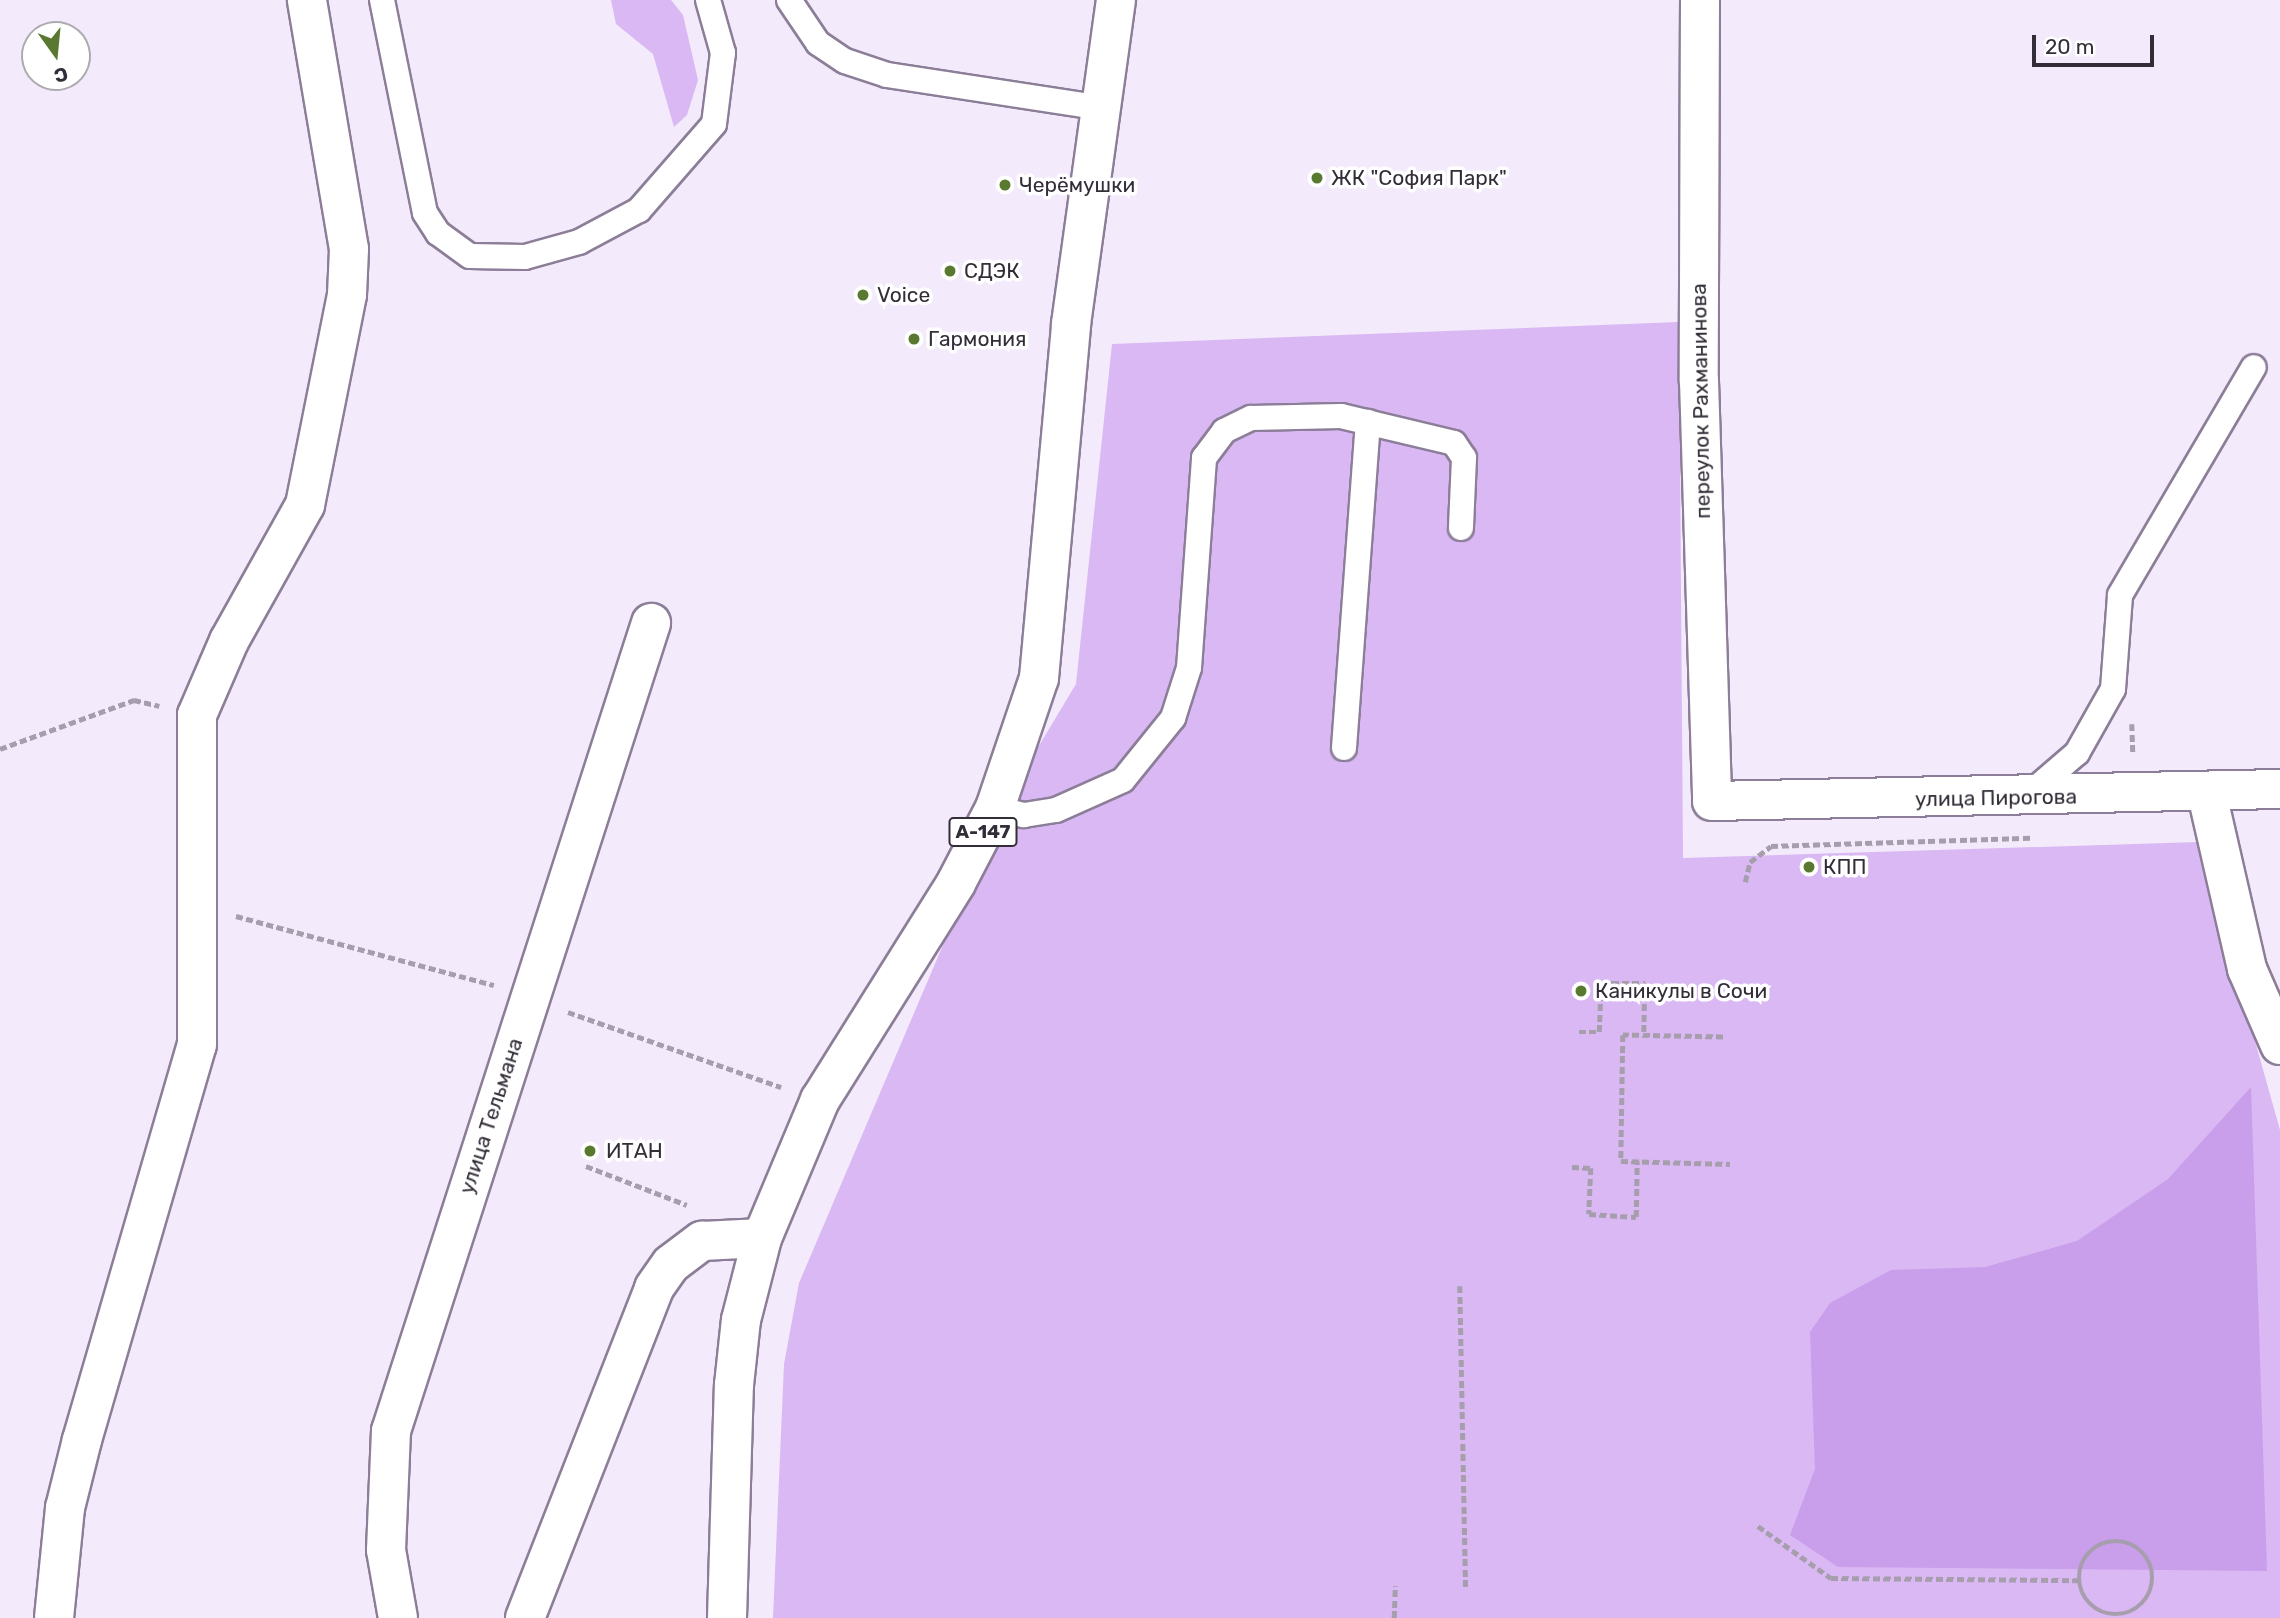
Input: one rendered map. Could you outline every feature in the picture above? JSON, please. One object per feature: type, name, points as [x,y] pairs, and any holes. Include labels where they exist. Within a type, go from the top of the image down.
[{"type":"street","points":[[54,1618],[65,1508],[82,1440],[197,1045],[197,715],[229,641],[305,505],[347,295],[349,248],[307,0]]},
{"type":"street","name":"А-147","points":[[727,1618],[734,1385],[741,1320],[762,1238],[820,1100],[956,883],[995,808],[1039,678],[1097,107],[1116,0]]},
{"type":"street","name":"переулок Рахманинова","points":[[1699,0],[1699,381],[1712,801]]},
{"type":"street","name":"улица Тельмана","points":[[398,1618],[386,1550],[391,1431],[651,623]]},
{"type":"street","name":"улица Пирогова","points":[[1712,801],[2207,794],[2280,789]]},
{"type":"street","points":[[2207,794],[2247,970],[2280,1045]]},
{"type":"street","points":[[525,1618],[654,1288],[671,1264],[702,1241],[762,1238]]},
{"type":"lane","points":[[382,0],[425,213],[438,233],[470,256],[525,257],[579,242],[639,210],[714,124],[723,53],[709,0]]},
{"type":"lane","points":[[789,0],[808,27],[845,61],[887,75],[1097,107]]},
{"type":"lane","points":[[2025,797],[2077,753],[2113,689],[2120,595],[2254,367]]},
{"type":"lane","points":[[995,808],[1024,815],[1056,810],[1123,779],[1173,718],[1189,668],[1204,458],[1224,431],[1251,418],[1341,416],[1454,443],[1464,458],[1461,528]]},
{"type":"lane","points":[[1344,748],[1368,422]]},
{"type":"path","points":[[0,749],[134,700],[197,715]]},
{"type":"path","points":[[1745,882],[1750,862],[1771,846],[2035,838]]},
{"type":"path","points":[[1579,1032],[1599,1032],[1601,983],[1645,983],[1644,1035]]},
{"type":"path","points":[[1723,1037],[1623,1035],[1621,1161],[1730,1164]]},
{"type":"path","points":[[1572,1167],[1591,1168],[1589,1214],[1636,1217],[1637,1161]]},
{"type":"path","points":[[586,1166],[696,1208]]},
{"type":"path","points":[[1460,1286],[1466,1588]]},
{"type":"path","points":[[1758,1526],[1831,1578],[2079,1580]]},
{"type":"path","points":[[2103,1543],[2139,1549],[2152,1571],[2148,1595],[2130,1612],[2111,1616],[2087,1602],[2079,1580],[2085,1558],[2103,1543]]},
{"type":"path","points":[[1394,1618],[1395,1586]]},
{"type":"shaded area","points":[[611,0],[671,0],[683,15],[698,80],[687,115],[674,127],[653,54],[616,24]]},
{"type":"shaded area","name":"Каникулы в Сочи","points":[[1679,322],[1683,858],[2199,842],[2280,1130],[2280,1618],[773,1618],[784,1364],[799,1283],[1001,809],[1076,684],[1112,344]]},
{"type":"shaded area","points":[[2251,1087],[2267,1571],[1838,1567],[1790,1535],[1815,1469],[1810,1332],[1830,1303],[1891,1270],[1985,1267],[2077,1241],[2168,1179]]},
{"type":"place","name":"ЖК \"София Парк\"","points":[[1317,178]]},
{"type":"place","name":"Черёмушки","points":[[1005,185]]},
{"type":"place","name":"СДЭК","points":[[950,271]]},
{"type":"place","name":"Voice","points":[[863,295]]},
{"type":"place","name":"Гармония","points":[[914,339]]},
{"type":"place","name":"КПП","points":[[1809,867]]},
{"type":"place","name":"Каникулы в Сочи","points":[[1581,991]]},
{"type":"place","name":"ИТАН","points":[[590,1151]]}]
